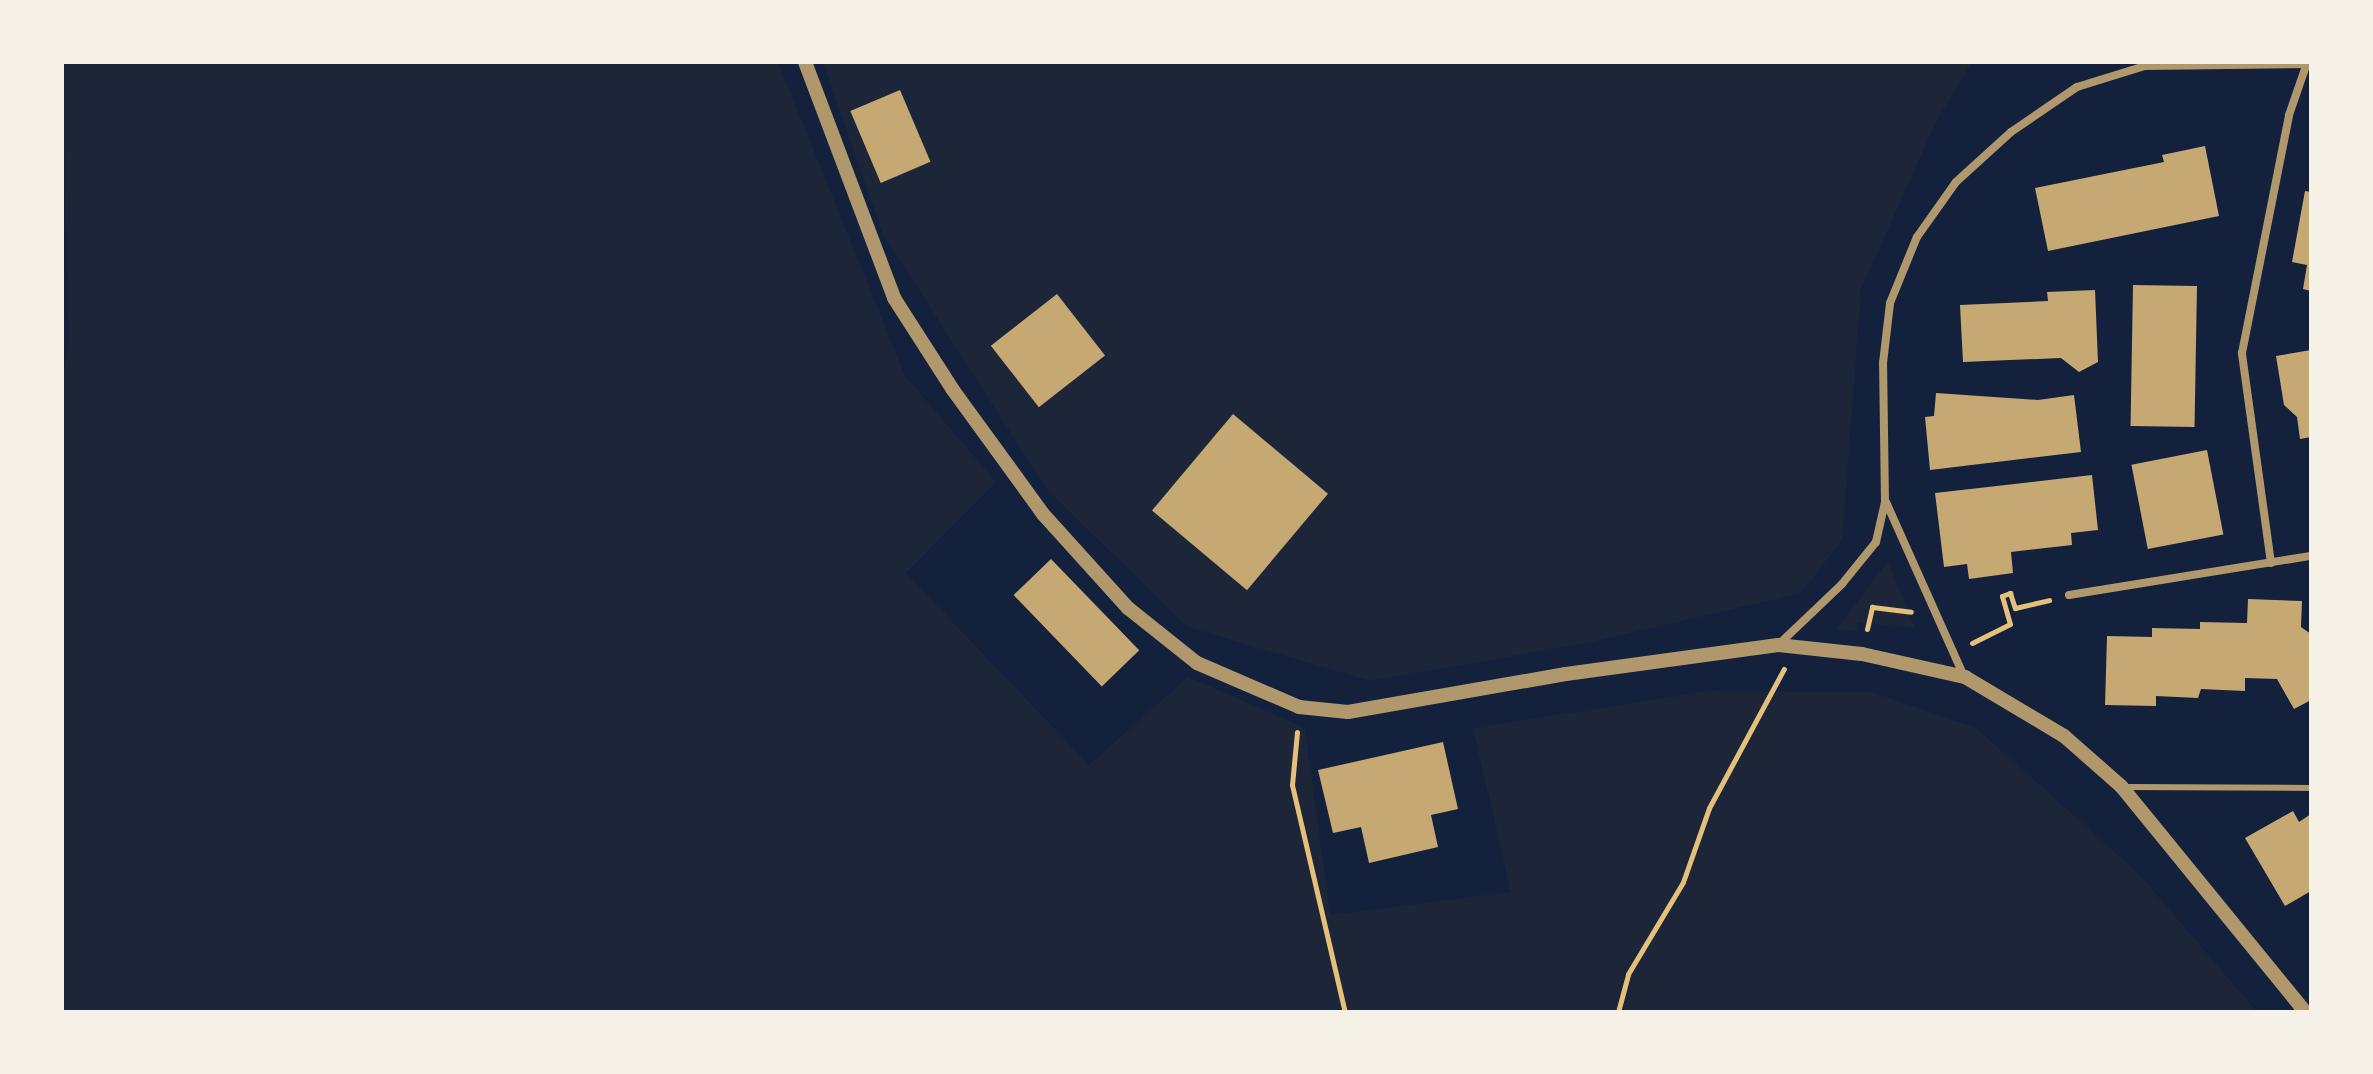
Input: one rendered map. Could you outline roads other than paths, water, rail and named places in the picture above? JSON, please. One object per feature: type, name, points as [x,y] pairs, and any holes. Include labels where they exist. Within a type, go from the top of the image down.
[{"type":"street","points":[[805,62],[894,298],[1043,514],[1128,608],[1197,663],[1299,707],[1348,712],[1566,674],[1778,645],[1862,654],[1965,677],[2064,736],[2121,786],[2305,1012]]},
{"type":"street","points":[[1778,645],[1842,584],[1876,542],[1885,502],[1883,363],[1890,303],[1917,237],[1956,182],[2011,132],[2077,87],[2145,66],[2309,64],[2289,115],[2242,353],[2271,563]]},
{"type":"street","points":[[1885,502],[1935,618],[1965,677]]},
{"type":"street","points":[[2069,595],[2311,556]]},
{"type":"lane","points":[[2121,786],[2311,788]]}]
